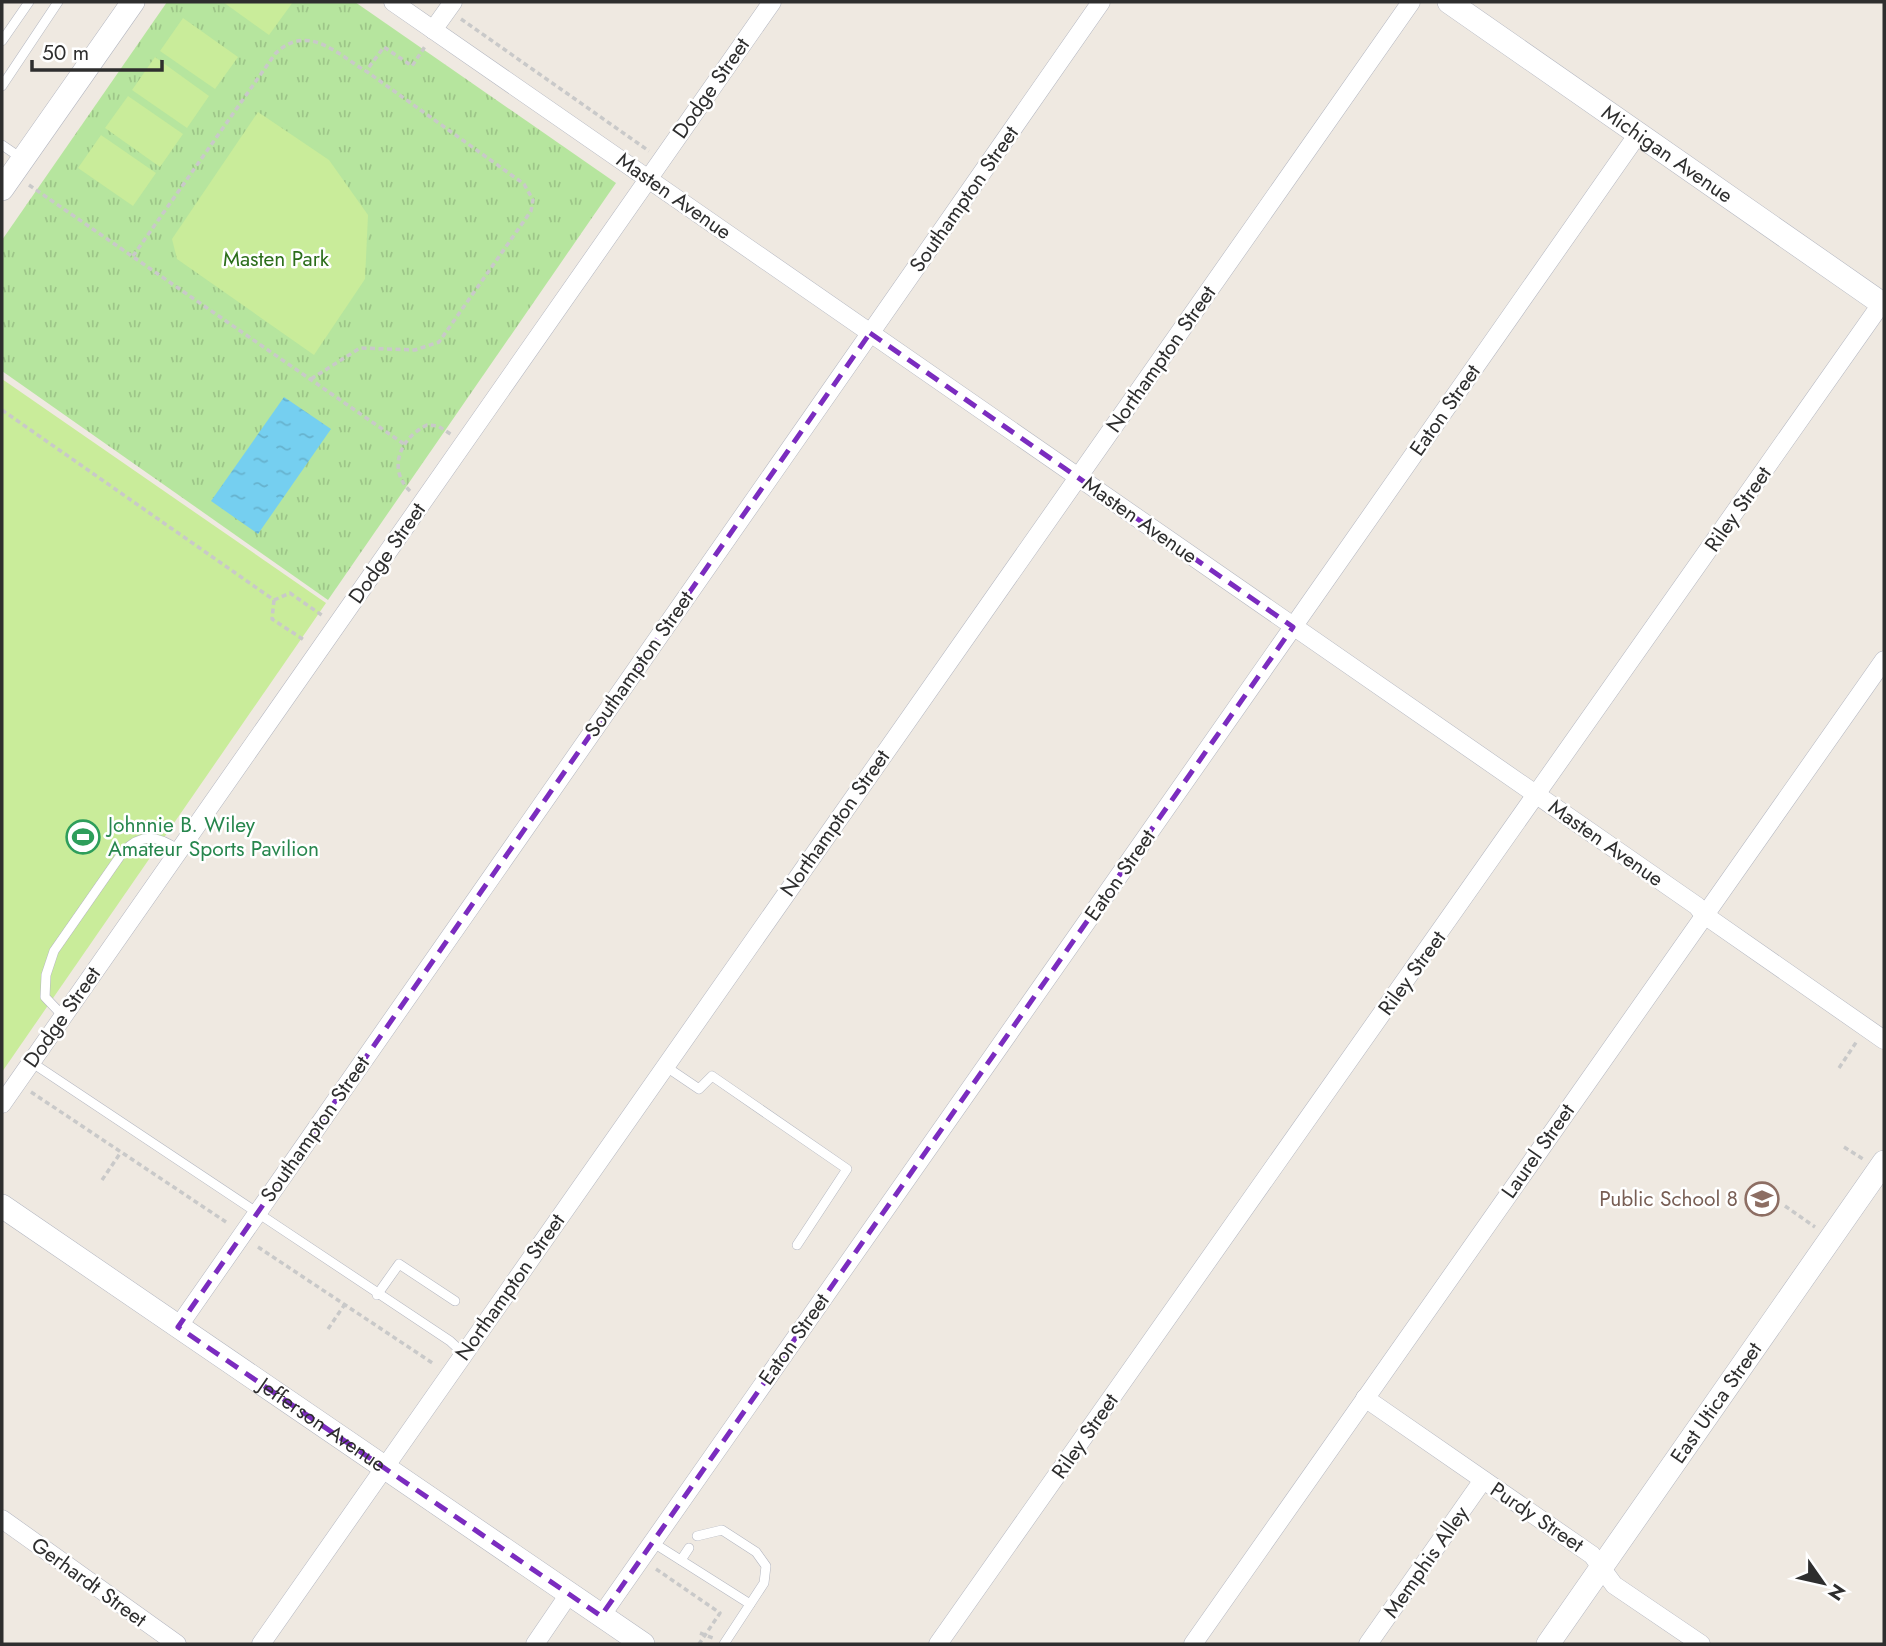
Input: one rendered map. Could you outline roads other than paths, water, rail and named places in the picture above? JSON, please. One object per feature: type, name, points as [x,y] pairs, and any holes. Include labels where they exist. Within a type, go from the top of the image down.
[{"type":"street","points":[[16,176],[133,2]]},
{"type":"street","name":"Masten Avenue","points":[[393,2],[1538,796],[1884,1040]]},
{"type":"street","points":[[433,30],[453,2]]},
{"type":"street","name":"Dodge Street","points":[[5,1094],[31,1062],[772,2]]},
{"type":"street","name":"Southampton Street","points":[[178,1327],[1101,2]]},
{"type":"street","name":"Northampton Street","points":[[261,1644],[1411,2]]},
{"type":"street","name":"Michigan Avenue","points":[[1449,2],[1883,303]]},
{"type":"street","name":"Eaton Street","points":[[601,1616],[1638,134]]},
{"type":"street","name":"Riley Street","points":[[938,1644],[1883,303]]},
{"type":"street","name":"Laurel Street","points":[[1193,1644],[1703,914],[1884,660]]},
{"type":"street","name":"East Utica Street","points":[[1548,1644],[1884,1162]]},
{"type":"street","name":"Jefferson Avenue","points":[[2,1206],[643,1644]]},
{"type":"street","name":"Purdy Street","points":[[1365,1398],[1592,1555],[1614,1585],[1701,1644]]},
{"type":"street","name":"Memphis Alley","points":[[1368,1644],[1483,1480]]},
{"type":"street","name":"Gerhardt Street","points":[[2,1519],[177,1644]]},
{"type":"street","points":[[535,1644],[569,1594]]},
{"type":"lane","points":[[2,41],[29,2]]},
{"type":"lane","points":[[2,86],[58,2]]},
{"type":"lane","points":[[2,145],[16,176]]},
{"type":"lane","points":[[63,1016],[45,997],[46,975],[54,951],[124,852],[141,839],[156,836],[179,850]]},
{"type":"lane","points":[[31,1062],[464,1354]]},
{"type":"lane","points":[[664,1066],[699,1089],[712,1076],[847,1169],[797,1245]]},
{"type":"lane","points":[[377,1295],[399,1264],[454,1301]]},
{"type":"lane","points":[[703,1537],[722,1530],[762,1558],[767,1576],[721,1642]]},
{"type":"lane","points":[[652,1542],[750,1604]]},
{"type":"lane","points":[[681,1560],[689,1548]]},
{"type":"lane","points":[[691,1565],[698,1554]]},
{"type":"water","points":[[284,397],[331,429],[258,534],[211,501]]},
{"type":"place","name":"Johnnie B. Wiley Amateur Sports Pavilion","points":[[83,837]]},
{"type":"place","name":"Public School 8","points":[[1762,1199]]},
{"type":"park label","name":"Masten Park","points":[[276,259]]}]
